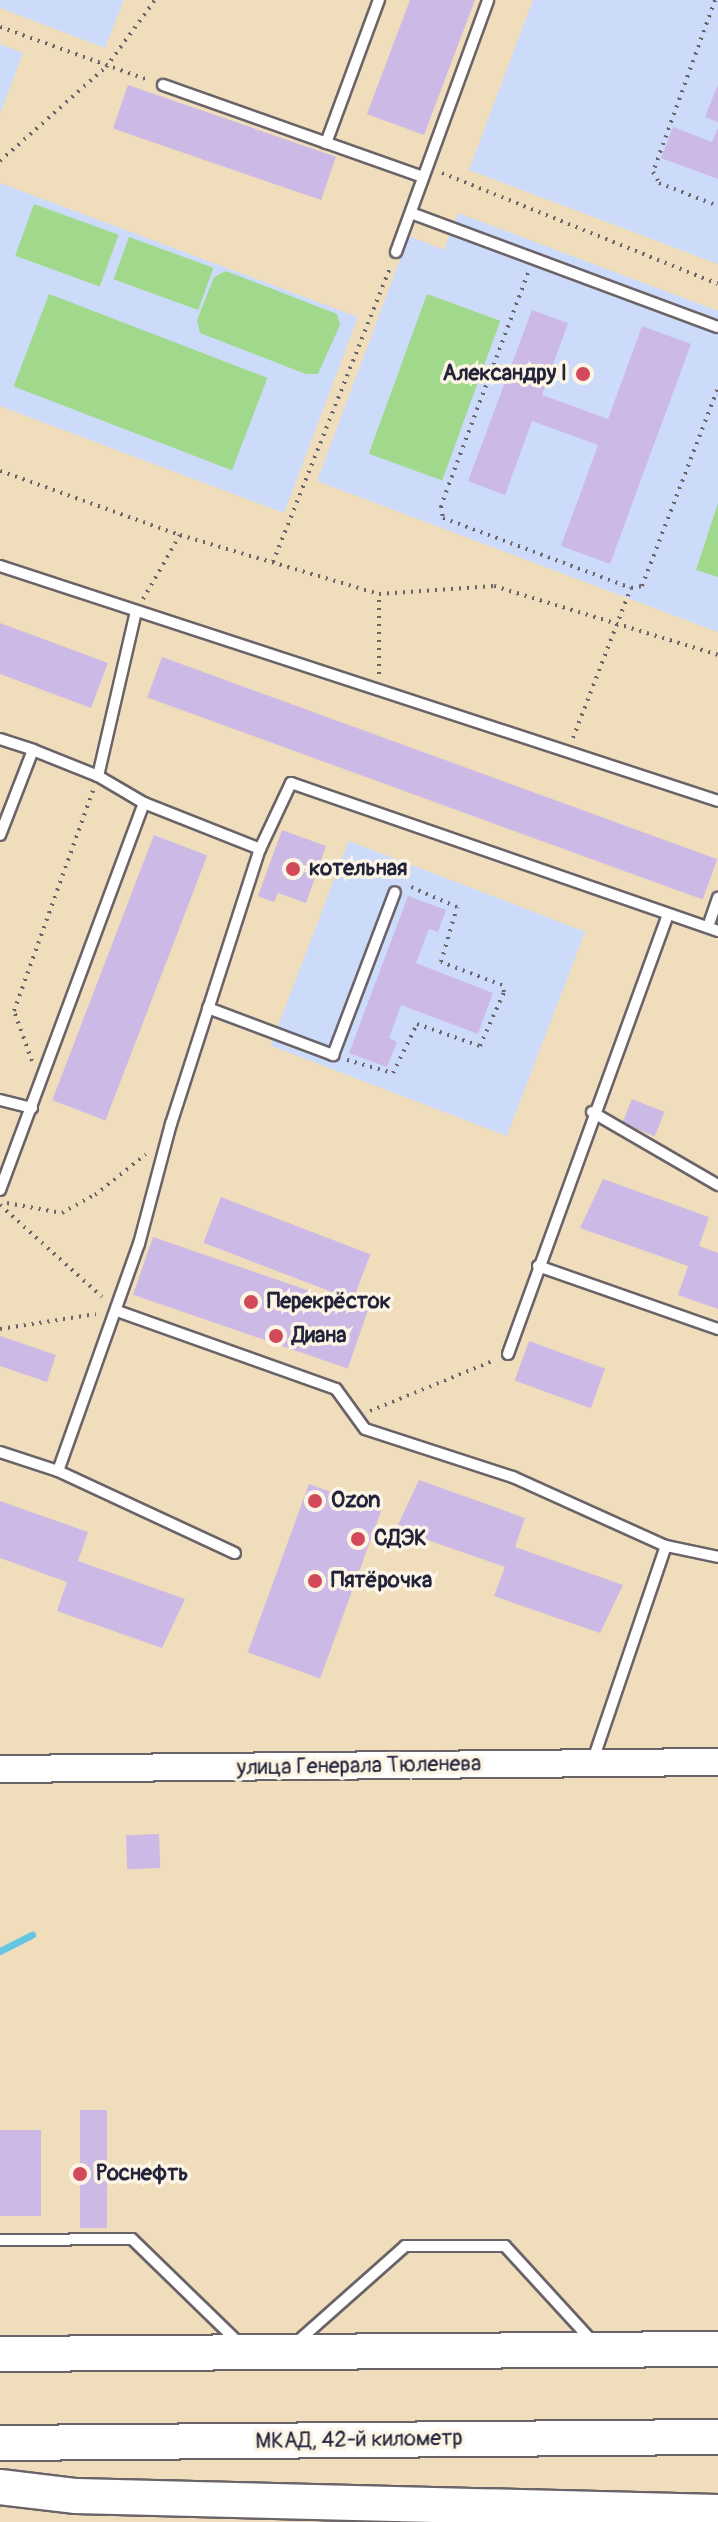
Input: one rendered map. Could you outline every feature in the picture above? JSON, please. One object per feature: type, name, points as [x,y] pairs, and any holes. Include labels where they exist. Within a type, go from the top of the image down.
[{"type":"highway","points":[[0,2354],[718,2349]]},
{"type":"highway","name":"МКАД, 42-й километр","points":[[0,2443],[718,2437]]},
{"type":"highway","points":[[0,2487],[76,2496],[718,2512]]},
{"type":"street","name":"улица Генерала Тюленева","points":[[0,1769],[718,1762]]},
{"type":"lane","points":[[326,143],[379,0]]},
{"type":"lane","points":[[396,252],[488,0]]},
{"type":"lane","points":[[163,85],[326,143],[426,172]]},
{"type":"lane","points":[[411,213],[718,327]]},
{"type":"lane","points":[[0,566],[718,801]]},
{"type":"lane","points":[[98,776],[136,611]]},
{"type":"lane","points":[[0,739],[98,776],[144,803],[260,849]]},
{"type":"lane","points":[[0,835],[33,750]]},
{"type":"lane","points":[[58,1471],[117,1311],[171,1124],[260,849],[291,783],[713,929],[718,898]]},
{"type":"lane","points":[[0,1190],[144,803]]},
{"type":"lane","points":[[208,1008],[333,1055],[395,892]]},
{"type":"lane","points":[[508,1354],[592,1112],[668,914]]},
{"type":"lane","points":[[0,1100],[32,1108]]},
{"type":"lane","points":[[592,1112],[718,1185]]},
{"type":"lane","points":[[538,1266],[718,1329]]},
{"type":"lane","points":[[117,1311],[336,1389],[365,1429],[513,1477],[666,1546],[718,1557]]},
{"type":"lane","points":[[0,1452],[58,1471],[235,1553]]},
{"type":"lane","points":[[592,1762],[666,1546]]},
{"type":"lane","points":[[0,2240],[132,2239],[249,2353]]},
{"type":"lane","points":[[285,2353],[405,2246],[505,2246],[599,2350]]},
{"type":"path","points":[[0,161],[106,67],[155,0]]},
{"type":"path","points":[[715,0],[653,172],[659,183],[718,206]]},
{"type":"path","points":[[0,27],[163,85]]},
{"type":"path","points":[[426,172],[718,284]]},
{"type":"path","points":[[272,563],[396,252]]},
{"type":"path","points":[[533,258],[441,512],[449,521],[631,588],[647,581],[718,388]]},
{"type":"path","points":[[0,471],[180,535],[379,594],[494,586],[718,655]]},
{"type":"path","points":[[136,611],[180,535]]},
{"type":"path","points":[[567,753],[631,588]]},
{"type":"path","points":[[379,594],[379,692]]},
{"type":"path","points":[[41,1085],[14,1011],[98,776]]},
{"type":"path","points":[[333,1055],[390,1075],[417,1024],[480,1046],[504,992],[502,985],[439,958],[456,904],[408,885],[395,892]]},
{"type":"path","points":[[0,1204],[62,1213],[136,1165],[171,1124]]},
{"type":"path","points":[[0,1204],[117,1311]]},
{"type":"path","points":[[0,1329],[117,1311]]},
{"type":"path","points":[[369,1411],[508,1354]]},
{"type":"shaded area","points":[[0,0],[124,0],[105,48],[0,8]]},
{"type":"shaded area","points":[[533,0],[718,0],[718,264],[469,170]]},
{"type":"shaded area","points":[[0,44],[23,53],[0,114]]},
{"type":"shaded area","points":[[0,183],[358,317],[284,513],[0,406]]},
{"type":"shaded area","points":[[458,213],[718,311],[718,632],[317,481],[409,236],[444,250]]},
{"type":"shaded area","points":[[349,841],[585,932],[507,1136],[271,1045]]},
{"type":"green space","points":[[34,204],[119,235],[100,286],[15,256]]},
{"type":"green space","points":[[129,237],[214,268],[198,310],[114,279]]},
{"type":"green space","points":[[226,271],[337,314],[340,325],[318,374],[306,374],[200,333],[197,320],[214,277]]},
{"type":"green space","points":[[49,294],[267,378],[232,470],[14,386]]},
{"type":"green space","points":[[427,294],[500,321],[442,480],[369,454]]},
{"type":"green space","points":[[718,503],[718,577],[696,570]]},
{"type":"building","points":[[410,0],[475,0],[424,135],[367,114]]},
{"type":"building","points":[[718,84],[718,122],[705,117]]},
{"type":"building","points":[[128,85],[336,157],[321,200],[113,128]]},
{"type":"building","points":[[673,127],[712,142],[718,128],[718,179],[661,158]]},
{"type":"building","points":[[532,310],[568,323],[542,395],[608,419],[642,326],[691,344],[610,564],[561,546],[598,445],[532,421],[505,495],[468,481]]},
{"type":"building","points":[[0,623],[108,663],[91,708],[0,674]]},
{"type":"building","points":[[162,657],[717,859],[703,900],[147,697]]},
{"type":"building","name":"котельная","points":[[282,830],[326,846],[306,903],[278,893],[274,902],[258,896]]},
{"type":"building","points":[[154,835],[207,855],[105,1121],[52,1100]]},
{"type":"building","points":[[408,896],[446,910],[438,932],[429,929],[416,963],[493,993],[478,1034],[401,1005],[389,1038],[397,1042],[387,1067],[349,1053]]},
{"type":"building","points":[[632,1099],[664,1112],[655,1136],[622,1123]]},
{"type":"building","points":[[603,1179],[709,1217],[699,1246],[718,1253],[718,1309],[678,1295],[688,1266],[580,1228]]},
{"type":"building","points":[[221,1197],[370,1254],[353,1300],[203,1243]]},
{"type":"building","name":"Перекрёсток","points":[[153,1237],[368,1311],[348,1369],[133,1295]]},
{"type":"building","points":[[0,1336],[56,1355],[47,1382],[0,1366]]},
{"type":"building","points":[[529,1341],[605,1369],[591,1408],[515,1380]]},
{"type":"building","points":[[419,1480],[525,1518],[515,1547],[623,1585],[600,1633],[494,1596],[505,1567],[396,1529]]},
{"type":"building","name":"Пятёрочка","points":[[309,1484],[381,1510],[320,1679],[248,1652]]},
{"type":"building","points":[[0,1501],[88,1532],[78,1561],[185,1599],[162,1648],[57,1611],[67,1582],[0,1558]]},
{"type":"building","points":[[159,1834],[160,1868],[127,1869],[126,1835]]},
{"type":"building","points":[[80,2110],[107,2110],[107,2228],[80,2228]]},
{"type":"building","points":[[0,2130],[41,2130],[41,2216],[0,2216]]},
{"type":"waterway","points":[[0,1951],[32,1935]]},
{"type":"place","name":"Александру I","points":[[583,374]]},
{"type":"place","name":"котельная","points":[[293,869]]},
{"type":"place","name":"Перекрёсток","points":[[251,1302]]},
{"type":"place","name":"Диана","points":[[276,1336]]},
{"type":"place","name":"Ozon","points":[[315,1501]]},
{"type":"place","name":"СДЭК","points":[[358,1539]]},
{"type":"place","name":"Пятёрочка","points":[[315,1581]]},
{"type":"place","name":"Роснефть","points":[[80,2174]]}]
